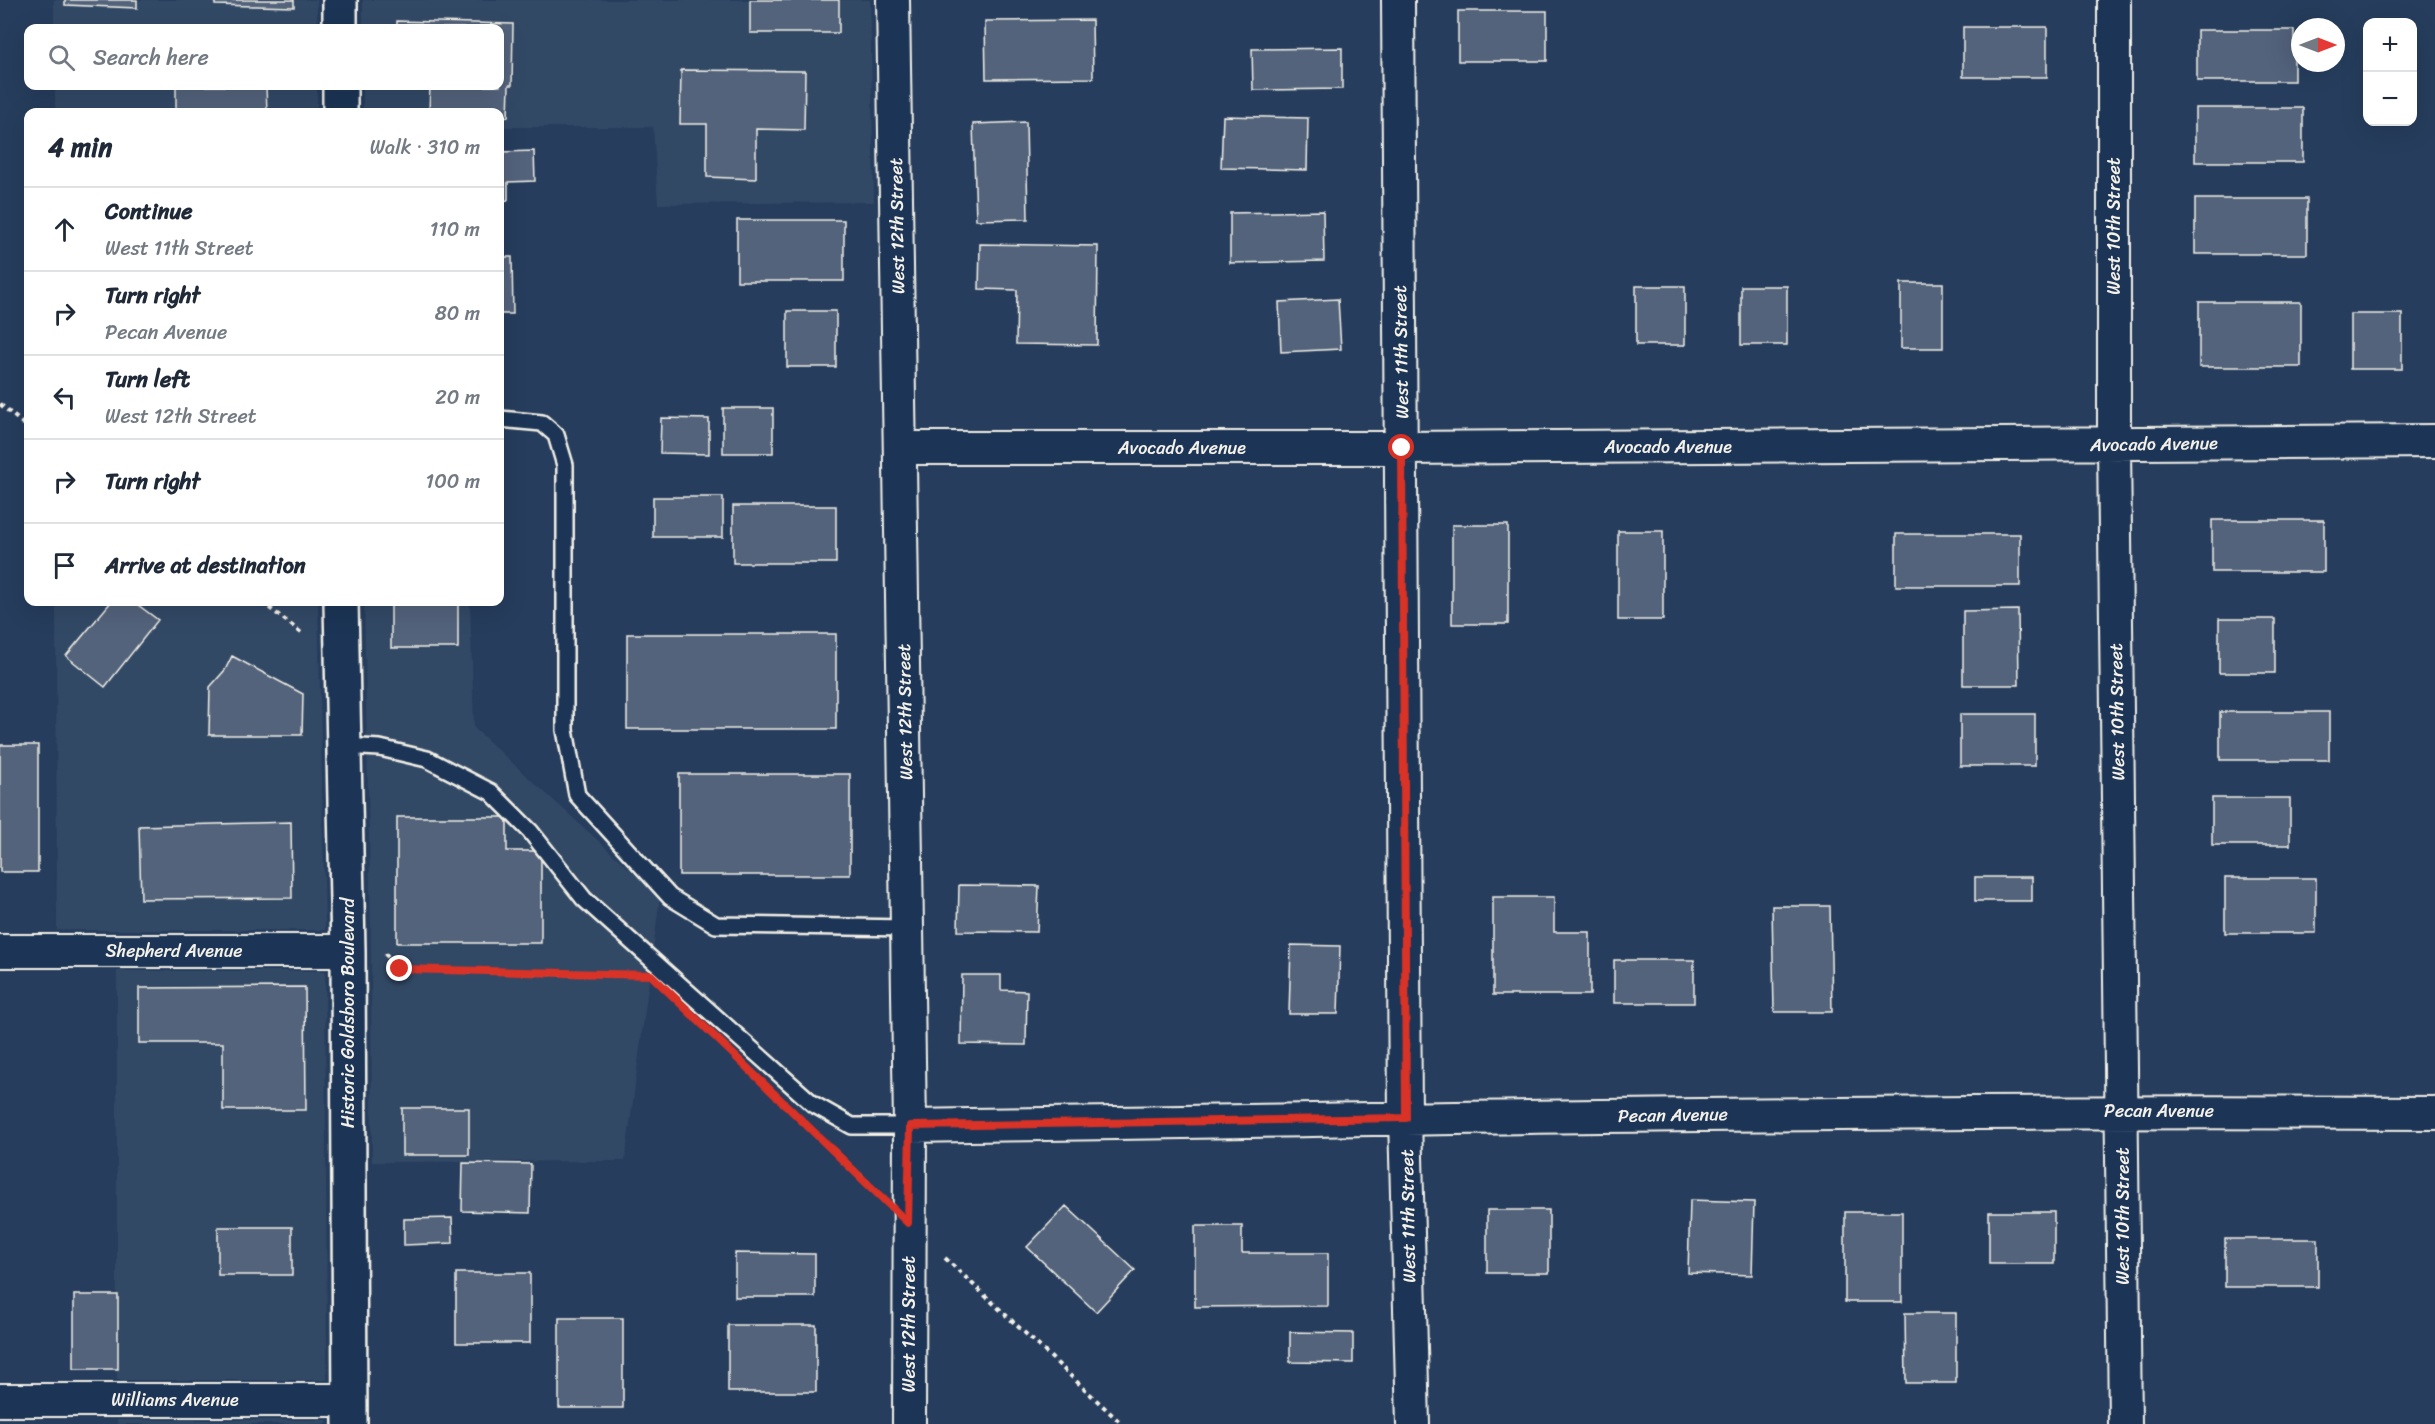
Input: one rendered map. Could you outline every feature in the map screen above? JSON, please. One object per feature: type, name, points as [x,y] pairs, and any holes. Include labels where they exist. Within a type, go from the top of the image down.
[{"type":"street","points":[[340,0],[340,24]]},
{"type":"street","name":"West 12th Street","points":[[893,0],[908,928],[909,1424]]},
{"type":"street","name":"West 11th Street","points":[[1398,0],[1406,1118],[1413,1424]]},
{"type":"street","name":"West 10th Street","points":[[2115,0],[2114,445],[2125,1424]]},
{"type":"street","points":[[340,90],[340,108]]},
{"type":"street","name":"Avocado Avenue","points":[[901,448],[2114,445],[2435,441]]},
{"type":"street","name":"Historic Goldsboro Boulevard","points":[[341,606],[348,951],[350,1412]]},
{"type":"street","name":"Shepherd Avenue","points":[[0,950],[348,951]]},
{"type":"street","name":"Pecan Avenue","points":[[910,1126],[1406,1118],[2122,1111],[2435,1113]]},
{"type":"street","name":"Williams Avenue","points":[[0,1400],[350,1412]]},
{"type":"lane","points":[[504,419],[542,423],[556,435],[565,465],[565,730],[577,795],[670,897],[716,925],[908,928]]},
{"type":"lane","points":[[343,746],[380,748],[427,759],[491,792],[530,831],[584,899],[813,1104],[852,1126],[910,1126]]},
{"type":"path","points":[[0,404],[24,425]]},
{"type":"path","points":[[267,606],[341,665]]},
{"type":"path","points":[[384,953],[400,969],[627,975]]},
{"type":"path","points":[[831,1149],[1122,1424]]},
{"type":"shaded area","points":[[54,0],[317,0],[317,24],[54,24]]},
{"type":"shaded area","points":[[363,0],[870,0],[874,202],[658,204],[653,127],[504,127],[504,108],[363,108],[363,90],[504,90],[504,24],[363,24]]},
{"type":"shaded area","points":[[55,90],[317,90],[317,108],[55,108]]},
{"type":"shaded area","points":[[56,606],[318,606],[325,930],[57,930]]},
{"type":"shaded area","points":[[364,606],[470,606],[474,728],[660,897],[625,1161],[372,1162],[371,930]]},
{"type":"shaded area","points":[[117,971],[325,971],[327,1380],[117,1380]]},
{"type":"shaded area","points":[[117,1420],[327,1420],[327,1424],[117,1424]]},
{"type":"building","points":[[65,0],[137,0],[137,8],[65,5]]},
{"type":"building","points":[[215,0],[294,0],[294,7],[215,5]]},
{"type":"building","points":[[750,0],[839,0],[839,33],[750,33]]},
{"type":"building","points":[[1458,11],[1547,11],[1547,61],[1458,61]]},
{"type":"building","points":[[1092,20],[1093,78],[986,79],[985,21]]},
{"type":"building","points":[[397,21],[513,24],[512,85],[509,85],[508,117],[504,116],[504,108],[429,108],[430,90],[504,90],[504,24],[397,24]]},
{"type":"building","points":[[1963,27],[2047,27],[2047,77],[1963,77]]},
{"type":"building","points":[[2197,30],[2291,30],[2291,72],[2294,72],[2294,81],[2197,81]]},
{"type":"building","points":[[1342,48],[1342,89],[1253,90],[1252,49]]},
{"type":"building","points":[[681,70],[805,71],[804,130],[756,129],[756,179],[707,177],[707,124],[680,124]]},
{"type":"building","points":[[176,90],[266,90],[267,108],[176,108]]},
{"type":"building","points":[[2195,108],[2303,108],[2303,162],[2195,162]]},
{"type":"building","points":[[1223,116],[1308,118],[1307,170],[1221,168]]},
{"type":"building","points":[[1026,122],[1028,219],[976,220],[973,124]]},
{"type":"building","points":[[534,151],[535,181],[508,182],[508,200],[504,200],[504,152]]},
{"type":"building","points":[[2195,199],[2307,199],[2307,254],[2195,254]]},
{"type":"building","points":[[1323,211],[1324,261],[1230,263],[1230,213]]},
{"type":"building","points":[[737,220],[844,220],[844,281],[737,281]]},
{"type":"building","points":[[980,244],[1098,246],[1097,345],[1016,344],[1017,290],[979,289]]},
{"type":"building","points":[[504,257],[512,257],[513,314],[504,314]]},
{"type":"building","points":[[1901,283],[1943,283],[1943,348],[1901,348]]},
{"type":"building","points":[[1636,286],[1685,286],[1685,345],[1636,345]]},
{"type":"building","points":[[1741,286],[1787,286],[1787,345],[1741,345]]},
{"type":"building","points":[[1338,299],[1341,349],[1281,352],[1279,302]]},
{"type":"building","points":[[2199,302],[2301,302],[2301,367],[2199,367]]},
{"type":"building","points":[[787,311],[836,311],[836,367],[787,367]]},
{"type":"building","points":[[2350,314],[2402,314],[2402,369],[2350,369]]},
{"type":"building","points":[[723,408],[773,408],[773,453],[723,453]]},
{"type":"building","points":[[661,418],[709,419],[709,454],[660,453]]},
{"type":"building","points":[[653,497],[723,497],[723,537],[653,537]]},
{"type":"building","points":[[733,506],[836,506],[836,563],[733,563]]},
{"type":"building","points":[[2212,520],[2324,520],[2324,572],[2212,572]]},
{"type":"building","points":[[1452,525],[1508,525],[1508,624],[1452,624]]},
{"type":"building","points":[[1618,531],[1663,531],[1663,620],[1618,620]]},
{"type":"building","points":[[1896,534],[2020,534],[2020,586],[1896,586]]},
{"type":"building","points":[[108,606],[139,606],[158,620],[105,687],[66,656]]},
{"type":"building","points":[[391,606],[458,606],[458,648],[391,648]]},
{"type":"building","points":[[2018,610],[2019,685],[1963,685],[1963,611]]},
{"type":"building","points":[[2219,619],[2275,619],[2275,673],[2219,673]]},
{"type":"building","points":[[627,634],[836,634],[836,729],[627,729]]},
{"type":"building","points":[[232,656],[303,694],[302,735],[209,735],[210,687],[225,670]]},
{"type":"building","points":[[2220,712],[2329,712],[2329,760],[2220,760]]},
{"type":"building","points":[[1960,714],[2035,714],[2035,766],[1960,766]]},
{"type":"building","points":[[0,745],[38,745],[38,872],[0,872]]},
{"type":"building","points":[[679,774],[850,774],[850,875],[679,875]]},
{"type":"building","points":[[2212,798],[2290,798],[2290,845],[2212,845]]},
{"type":"building","points":[[397,817],[507,817],[507,851],[541,851],[541,943],[397,943]]},
{"type":"building","points":[[291,822],[292,898],[141,899],[139,826]]},
{"type":"building","points":[[1975,877],[2032,877],[2032,901],[1975,901]]},
{"type":"building","points":[[2225,878],[2316,878],[2316,933],[2225,933]]},
{"type":"building","points":[[959,885],[1039,886],[1037,932],[958,931]]},
{"type":"building","points":[[1493,897],[1554,897],[1554,932],[1590,932],[1590,995],[1493,995]]},
{"type":"building","points":[[1772,906],[1830,906],[1832,1012],[1774,1012]]},
{"type":"building","points":[[1291,945],[1340,946],[1338,1014],[1289,1014]]},
{"type":"building","points":[[1614,960],[1694,960],[1694,1003],[1614,1003]]},
{"type":"building","points":[[962,975],[1001,975],[1001,990],[1027,991],[1026,1045],[961,1044]]},
{"type":"building","points":[[305,987],[306,1110],[223,1110],[223,1043],[139,1043],[139,988]]},
{"type":"building","points":[[402,1108],[469,1108],[469,1155],[402,1155]]},
{"type":"building","points":[[463,1163],[531,1164],[530,1213],[462,1211]]},
{"type":"building","points":[[1690,1200],[1754,1202],[1752,1275],[1688,1273]]},
{"type":"building","points":[[1066,1206],[1135,1270],[1096,1312],[1027,1247]]},
{"type":"building","points":[[1487,1210],[1549,1210],[1549,1273],[1487,1273]]},
{"type":"building","points":[[1845,1212],[1902,1212],[1902,1302],[1845,1302]]},
{"type":"building","points":[[1989,1212],[2054,1212],[2054,1264],[1989,1264]]},
{"type":"building","points":[[452,1218],[453,1243],[404,1245],[404,1219]]},
{"type":"building","points":[[1195,1226],[1242,1226],[1242,1253],[1328,1253],[1328,1306],[1195,1307]]},
{"type":"building","points":[[218,1227],[292,1227],[292,1275],[218,1275]]},
{"type":"building","points":[[2225,1239],[2318,1239],[2318,1287],[2225,1287]]},
{"type":"building","points":[[735,1253],[815,1254],[815,1297],[735,1297]]},
{"type":"building","points":[[456,1273],[530,1273],[530,1343],[456,1343]]},
{"type":"building","points":[[74,1295],[118,1295],[118,1369],[74,1369]]},
{"type":"building","points":[[1905,1313],[1956,1313],[1956,1383],[1906,1383]]},
{"type":"building","points":[[559,1318],[623,1318],[623,1408],[559,1408]]},
{"type":"building","points":[[728,1325],[816,1325],[816,1392],[728,1392]]},
{"type":"building","points":[[1290,1332],[1353,1333],[1353,1363],[1290,1362]]},
{"type":"route","points":[[400,969],[651,975],[908,1223],[910,1126],[1406,1118],[1402,448]]}]
